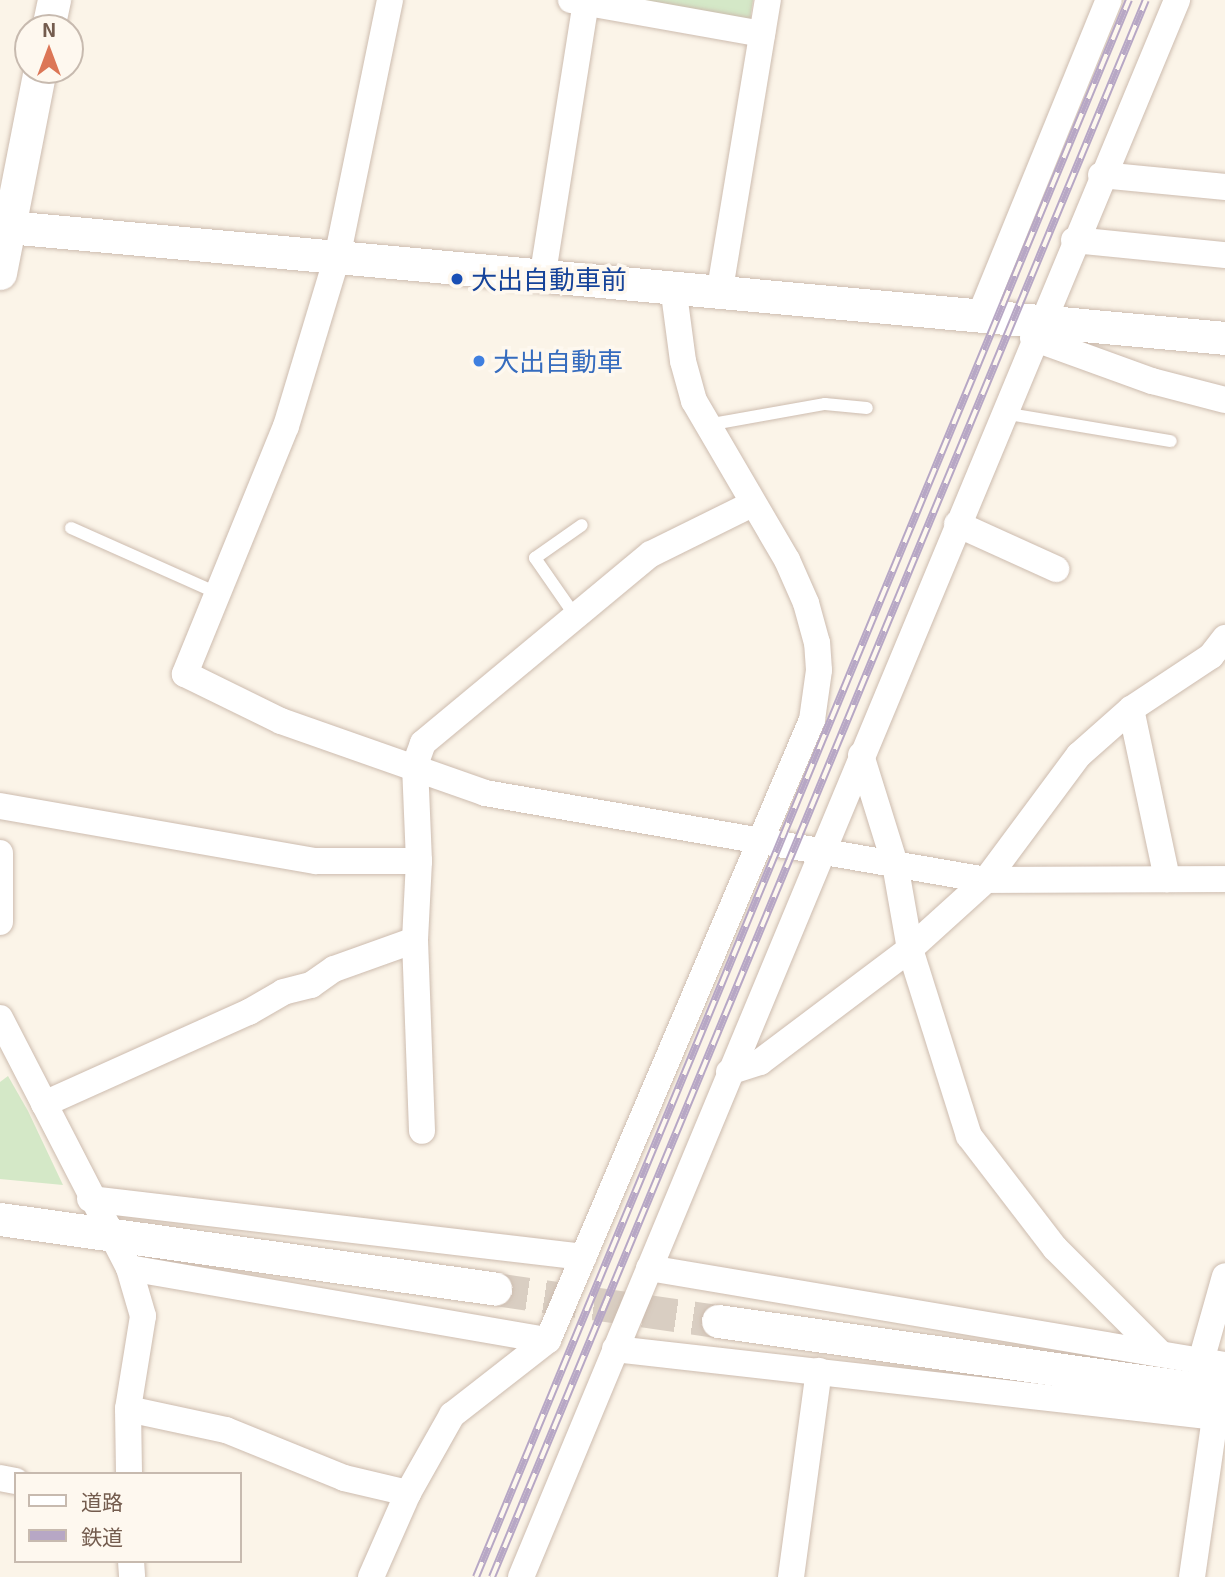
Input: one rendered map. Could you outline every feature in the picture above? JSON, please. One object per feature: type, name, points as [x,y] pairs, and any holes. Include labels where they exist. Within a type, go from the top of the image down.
[{"type":"street","points":[[390,0],[338,254],[286,426],[185,674],[281,722],[415,765],[485,793],[986,880],[1225,879]]},
{"type":"street","points":[[720,289],[768,0]]},
{"type":"street","points":[[981,313],[1109,0]]},
{"type":"street","points":[[521,1577],[1101,175],[1177,0]]},
{"type":"street","points":[[543,273],[581,1],[762,34]]},
{"type":"street","points":[[0,273],[37,84]]},
{"type":"street","points":[[1101,175],[1225,187]]},
{"type":"street","points":[[8,227],[338,254],[981,313],[1037,329],[1152,381],[1225,400]]},
{"type":"street","points":[[1074,240],[1225,255]]},
{"type":"street","points":[[371,1577],[408,1493],[452,1415],[548,1340],[812,720],[819,670],[817,643],[806,603],[707,425],[683,361],[673,286]]},
{"type":"street","points":[[1037,329],[1225,338]]},
{"type":"street","points":[[422,1131],[415,940],[419,861],[415,765],[423,743],[651,554],[752,504]]},
{"type":"street","points":[[957,524],[1056,569]]},
{"type":"street","points":[[729,1072],[760,1062],[910,949],[986,880],[1079,755],[1131,709],[1211,656],[1225,638]]},
{"type":"street","points":[[1131,709],[1167,879]]},
{"type":"street","points":[[861,755],[895,864],[910,949],[969,1136],[1055,1248],[1160,1353]]},
{"type":"street","points":[[0,806],[316,861],[419,861]]},
{"type":"street","points":[[0,853],[0,922]]},
{"type":"street","points":[[44,1104],[249,1012],[283,992],[311,985],[334,969],[415,940]]},
{"type":"street","points":[[0,1018],[90,1199],[128,1268],[143,1317],[128,1409],[129,1472]]},
{"type":"street","points":[[90,1199],[584,1257]]},
{"type":"street","points":[[0,1219],[495,1289]]},
{"type":"street","points":[[128,1268],[548,1340]]},
{"type":"street","points":[[649,1268],[1213,1363],[1225,1276]]},
{"type":"street","points":[[718,1321],[1222,1409]]},
{"type":"street","points":[[615,1349],[1222,1409]]},
{"type":"street","points":[[791,1577],[820,1371]]},
{"type":"street","points":[[128,1409],[226,1430],[344,1478],[408,1493]]},
{"type":"street","points":[[1192,1577],[1222,1409]]},
{"type":"lane","points":[[707,425],[825,404],[867,408]]},
{"type":"lane","points":[[1003,413],[1171,441]]},
{"type":"lane","points":[[576,618],[535,558],[582,525]]},
{"type":"lane","points":[[71,528],[217,593]]},
{"type":"green space","points":[[631,0],[753,0],[750,20]]},
{"type":"green space","points":[[8,1076],[63,1185],[0,1179],[0,1082]]},
{"type":"tunnel","points":[[495,1289],[718,1321]]},
{"type":"railway","points":[[476,1577],[1129,0]]},
{"type":"railway","points":[[492,1577],[1146,0]]},
{"type":"place","name":"大出自動車前","points":[[457,279]]},
{"type":"place","name":"大出自動車","points":[[479,361]]}]
